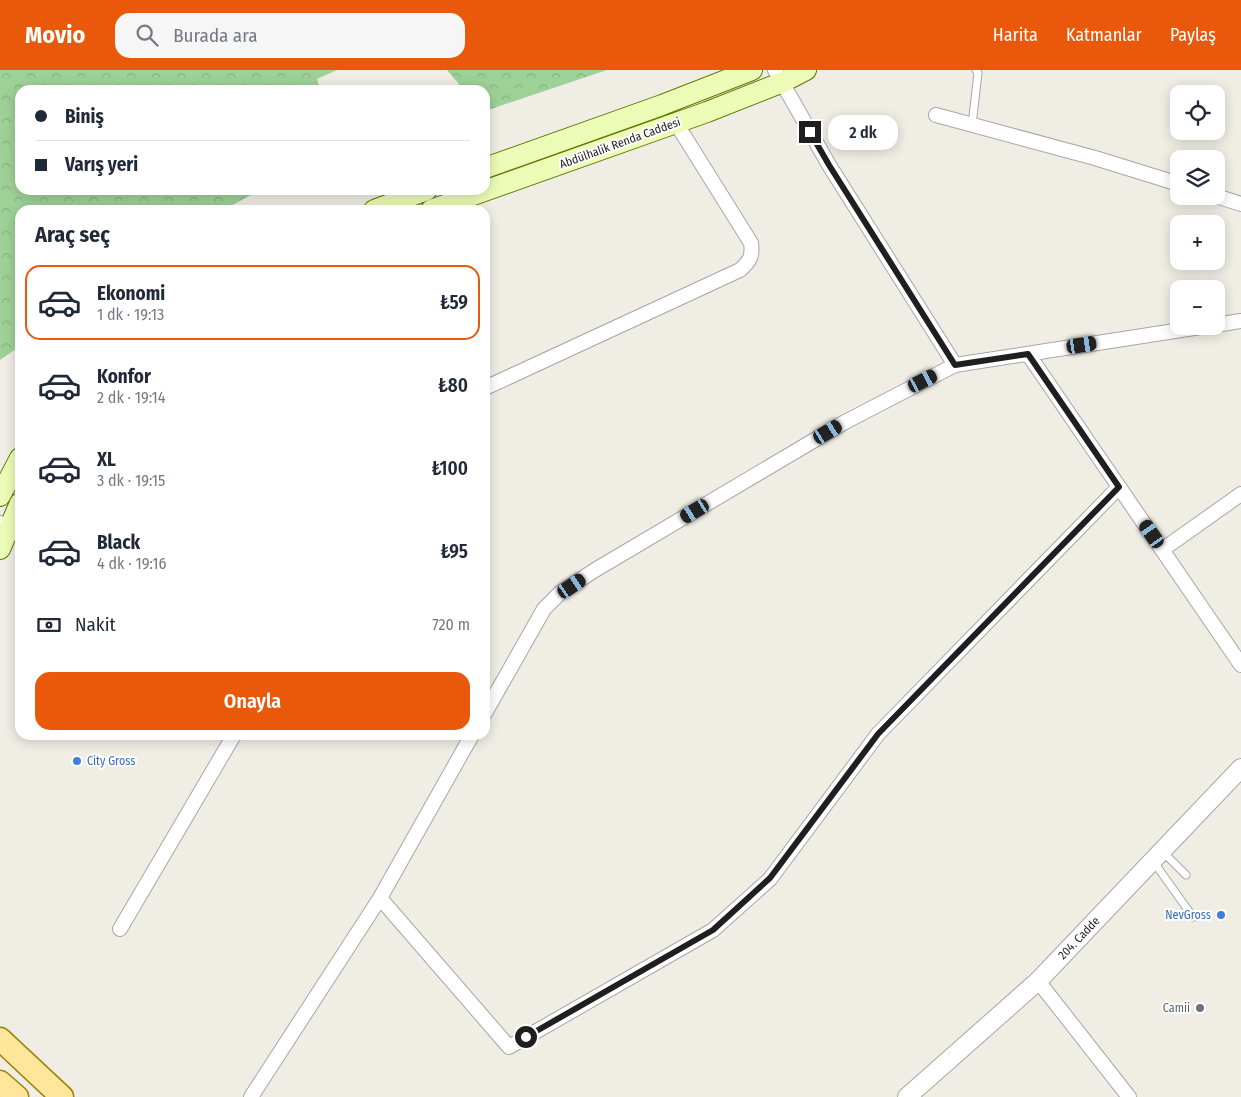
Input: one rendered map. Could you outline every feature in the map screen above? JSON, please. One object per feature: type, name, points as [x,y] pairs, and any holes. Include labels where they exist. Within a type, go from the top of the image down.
[{"type":"main road","name":"Abdülhalik Renda Caddesi","points":[[490,166],[662,105],[752,70]]},
{"type":"main road","name":"Abdülhalik Renda Caddesi","points":[[490,189],[676,123],[779,76],[806,70]]},
{"type":"main road","points":[[387,205],[414,195]]},
{"type":"main road","name":"Abdülhalik Renda Caddesi","points":[[445,205],[473,195]]},
{"type":"main road","points":[[0,496],[15,468]]},
{"type":"main road","points":[[0,549],[15,516]]},
{"type":"main road","points":[[0,1039],[62,1097]]},
{"type":"main road","points":[[0,1082],[17,1097]]},
{"type":"street","points":[[779,76],[829,165],[955,365]]},
{"type":"street","points":[[936,115],[1095,158],[1170,181]]},
{"type":"street","points":[[490,386],[740,270],[749,262],[752,254],[751,243],[676,123]]},
{"type":"street","points":[[1225,199],[1241,204]]},
{"type":"street","points":[[1225,324],[1241,321]]},
{"type":"street","points":[[490,704],[544,609],[560,593],[595,570],[845,422],[955,365],[1170,332]]},
{"type":"street","points":[[1028,354],[1241,665]]},
{"type":"street","points":[[380,898],[509,1047],[713,930],[770,878],[878,734],[1119,487]]},
{"type":"street","points":[[1162,550],[1241,494]]},
{"type":"street","points":[[120,929],[231,740]]},
{"type":"street","points":[[251,1097],[380,898],[469,740]]},
{"type":"street","name":"204. Cadde","points":[[907,1097],[1038,982],[1241,768]]},
{"type":"street","points":[[1038,982],[1130,1097]]},
{"type":"lane","points":[[972,125],[978,73],[976,70]]},
{"type":"lane","points":[[1158,856],[1186,874]]},
{"type":"lane","points":[[1158,856],[1194,916]]},
{"type":"green space","points":[[0,70],[337,70],[317,79],[319,85],[15,85],[15,195],[251,195],[232,205],[15,205],[15,350],[0,360]]},
{"type":"green space","points":[[447,70],[607,70],[490,109],[490,85],[460,85]]},
{"type":"place","name":"City Gross","points":[[77,761]]},
{"type":"place","name":"NevGross","points":[[1221,915]]},
{"type":"place","name":"Camii","points":[[1200,1008]]},
{"type":"route","points":[[526,1037],[713,930],[770,878],[878,734],[1119,487],[1028,354],[955,365],[810,132]]}]
